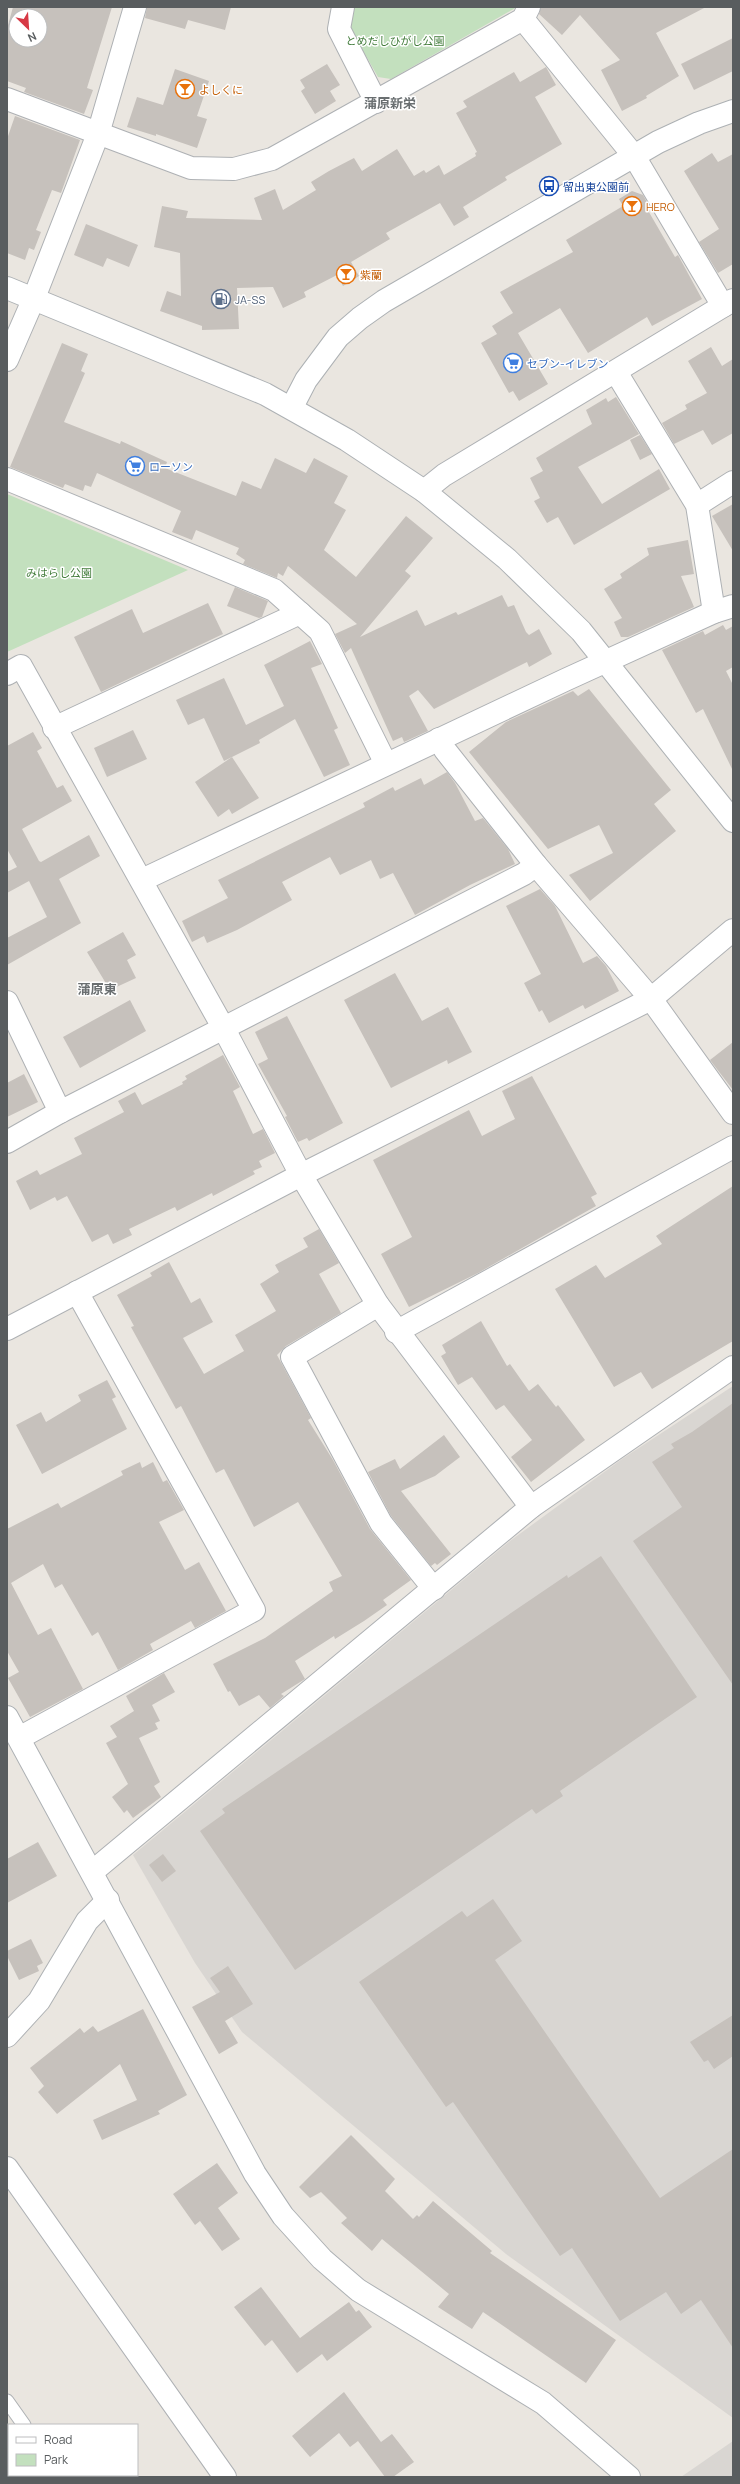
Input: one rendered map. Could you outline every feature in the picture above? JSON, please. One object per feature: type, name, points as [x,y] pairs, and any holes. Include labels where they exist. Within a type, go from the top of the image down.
[{"type":"street","points":[[7,360],[34,298],[98,134],[135,7]]},
{"type":"street","points":[[343,7],[339,29],[376,102]]},
{"type":"street","points":[[7,99],[190,168],[234,169],[272,159],[376,102],[526,13],[634,156],[728,303],[616,372],[444,474],[424,492]]},
{"type":"street","points":[[292,407],[306,380],[338,337],[360,318],[384,301],[678,132],[733,111]]},
{"type":"street","points":[[7,288],[265,394],[292,407],[347,440],[424,492],[507,559],[580,631],[733,821]]},
{"type":"street","points":[[142,880],[439,739],[724,609],[697,505],[616,372]]},
{"type":"street","points":[[7,479],[274,590],[320,631],[386,764]]},
{"type":"street","points":[[697,505],[733,482]]},
{"type":"street","points":[[54,728],[300,613]]},
{"type":"street","points":[[7,674],[21,666],[54,728],[142,880],[224,1029],[301,1174],[378,1306],[396,1332],[531,1507]]},
{"type":"street","points":[[439,739],[445,750],[536,866],[651,999],[733,1113]]},
{"type":"street","points":[[7,1142],[60,1112],[510,882],[536,866]]},
{"type":"street","points":[[7,1329],[301,1174],[651,999],[733,930]]},
{"type":"street","points":[[7,1002],[60,1112]]},
{"type":"street","points":[[396,1332],[733,1147]]},
{"type":"street","points":[[19,1738],[254,1610],[77,1292]]},
{"type":"street","points":[[378,1306],[292,1357],[381,1522],[434,1588]]},
{"type":"street","points":[[92,1872],[531,1507],[733,1367]]},
{"type":"street","points":[[7,1717],[108,1900],[255,2174],[283,2216],[322,2259],[358,2290],[543,2403],[629,2477]]},
{"type":"street","points":[[7,2036],[39,2001],[87,1921],[108,1900]]},
{"type":"street","points":[[7,2168],[226,2477]]},
{"type":"lane","points":[[7,2401],[23,2424]]},
{"type":"shaded area","points":[[733,1386],[733,2418],[506,2254],[242,2032],[195,1963],[133,1855],[510,1541],[622,1459]]},
{"type":"shaded area","points":[[733,2441],[733,2477],[681,2477]]},
{"type":"green space","name":"とめだしひがし公園","points":[[354,7],[517,7],[391,79],[378,77],[350,28]]},
{"type":"green space","name":"みはらし公園","points":[[7,494],[188,570],[7,652]]},
{"type":"building","points":[[13,7],[112,7],[87,88],[93,90],[84,114],[24,92],[26,88],[7,81],[8,25],[8,48],[48,48],[48,8]]},
{"type":"building","points":[[147,7],[231,7],[225,30],[188,20],[185,29],[145,18]]},
{"type":"building","points":[[541,7],[706,7],[656,33],[679,76],[646,96],[647,98],[622,111],[601,70],[620,60],[580,15],[562,35],[539,14]]},
{"type":"building","points":[[733,38],[733,71],[694,90],[681,64]]},
{"type":"building","points":[[327,64],[340,85],[330,91],[336,101],[315,114],[301,91],[305,88],[300,80]]},
{"type":"building","points":[[546,67],[556,85],[535,97],[562,144],[505,177],[507,180],[463,207],[469,217],[454,226],[440,203],[386,233],[390,239],[351,262],[359,276],[343,286],[337,275],[304,292],[306,297],[283,308],[273,287],[237,288],[239,329],[202,330],[202,326],[160,311],[167,291],[181,296],[180,253],[154,247],[162,206],[188,211],[186,218],[262,220],[254,198],[275,189],[283,210],[316,190],[311,182],[329,171],[354,158],[362,171],[397,149],[414,176],[424,170],[426,173],[439,165],[444,175],[476,156],[475,153],[477,152],[456,113],[467,107],[463,101],[514,72],[520,82]]},
{"type":"building","points":[[175,69],[209,81],[197,116],[207,119],[197,148],[156,134],[156,136],[127,127],[137,97],[163,105]]},
{"type":"building","points":[[15,116],[80,140],[61,193],[52,190],[36,230],[41,232],[34,250],[29,248],[25,260],[7,253],[7,139]]},
{"type":"building","points":[[712,153],[718,162],[733,154],[733,264],[718,273],[699,242],[719,229],[684,171]]},
{"type":"building","points":[[632,191],[643,195],[649,206],[646,207],[675,257],[678,255],[702,299],[652,326],[647,317],[588,353],[560,308],[518,333],[548,384],[519,401],[513,391],[509,393],[481,343],[497,334],[492,326],[513,313],[500,292],[573,252],[566,240],[623,206],[619,199]]},
{"type":"building","points":[[86,224],[138,245],[129,267],[107,258],[103,267],[74,255]]},
{"type":"building","points":[[62,343],[88,354],[81,371],[85,373],[64,422],[120,444],[121,441],[167,462],[165,468],[236,496],[242,481],[261,489],[275,458],[306,473],[314,458],[348,476],[334,503],[346,510],[324,550],[356,577],[406,516],[433,538],[405,571],[411,576],[360,637],[417,610],[425,626],[456,612],[458,615],[502,595],[508,607],[514,605],[526,632],[529,635],[539,629],[552,654],[529,667],[527,662],[434,709],[418,690],[409,696],[428,731],[404,742],[402,737],[393,741],[351,648],[345,653],[335,634],[357,624],[288,566],[283,576],[278,573],[277,578],[243,564],[245,560],[236,554],[239,548],[196,530],[192,540],[172,532],[181,511],[97,473],[91,487],[85,485],[83,491],[65,484],[63,488],[10,467]]},
{"type":"building","points":[[711,347],[722,366],[733,359],[733,433],[712,445],[703,430],[674,444],[662,423],[687,409],[685,405],[707,393],[688,361]]},
{"type":"building","points":[[616,397],[639,434],[578,467],[602,504],[659,469],[670,489],[574,545],[558,517],[547,523],[534,501],[540,498],[530,478],[543,471],[536,458],[592,424],[586,410],[606,398],[608,402]]},
{"type":"building","points":[[640,435],[652,454],[640,460],[630,440]]},
{"type":"building","points":[[733,504],[733,551],[712,516]]},
{"type":"building","points":[[688,540],[694,574],[681,576],[694,607],[628,637],[621,637],[614,622],[622,618],[604,589],[622,578],[620,574],[649,555],[647,548]]},
{"type":"building","points":[[235,587],[268,601],[262,617],[259,618],[227,606]]},
{"type":"building","points":[[208,603],[223,634],[101,692],[74,637],[132,609],[143,633]]},
{"type":"building","points":[[723,625],[726,630],[733,626],[733,667],[726,671],[733,685],[733,771],[703,709],[696,713],[662,650],[703,631],[705,635]]},
{"type":"building","points":[[310,641],[322,664],[311,668],[338,728],[334,730],[350,765],[324,777],[295,719],[259,740],[260,743],[224,761],[204,718],[188,725],[176,700],[224,678],[246,725],[284,706],[264,665]]},
{"type":"building","points":[[589,689],[671,790],[654,804],[676,831],[590,901],[569,875],[613,853],[599,825],[548,849],[469,752],[506,722],[573,691],[578,696]]},
{"type":"building","points":[[133,730],[147,759],[107,777],[94,748]]},
{"type":"building","points":[[33,732],[42,748],[37,751],[57,788],[63,785],[72,801],[22,829],[39,861],[41,862],[89,835],[100,856],[59,879],[81,923],[7,965],[7,938],[47,917],[29,881],[7,893],[7,872],[17,867],[7,849],[7,746]]},
{"type":"building","points":[[232,757],[259,798],[232,814],[229,809],[218,817],[195,782]]},
{"type":"building","points":[[447,772],[455,783],[475,821],[483,818],[508,849],[515,864],[470,885],[415,915],[393,873],[380,879],[371,860],[340,875],[330,857],[282,882],[292,900],[237,930],[207,943],[204,936],[192,942],[182,921],[228,898],[218,880],[365,807],[363,803],[393,787],[395,791],[421,778],[424,785]]},
{"type":"building","points":[[540,889],[555,906],[583,963],[597,956],[606,966],[619,991],[585,1009],[583,1005],[549,1023],[542,1010],[539,1012],[524,983],[541,974],[506,906]]},
{"type":"building","points":[[123,932],[136,955],[127,960],[136,978],[110,990],[87,952]]},
{"type":"building","points":[[395,973],[422,1021],[448,1007],[472,1052],[448,1064],[447,1060],[391,1088],[344,1000]]},
{"type":"building","points":[[130,1000],[146,1031],[80,1068],[63,1037]]},
{"type":"building","points":[[287,1016],[343,1123],[309,1141],[307,1138],[298,1142],[285,1117],[287,1116],[258,1064],[268,1059],[255,1032]]},
{"type":"building","points":[[733,1042],[733,1090],[710,1060]]},
{"type":"building","points":[[223,1055],[240,1087],[233,1091],[253,1134],[263,1129],[275,1153],[259,1161],[262,1167],[253,1171],[255,1174],[213,1196],[212,1193],[177,1211],[175,1207],[129,1229],[132,1235],[113,1244],[108,1234],[92,1242],[67,1196],[57,1201],[55,1197],[30,1210],[16,1181],[37,1170],[40,1175],[82,1154],[74,1138],[124,1112],[118,1101],[135,1092],[142,1105],[183,1084],[182,1082],[187,1079],[185,1076]]},
{"type":"building","points":[[24,1074],[38,1102],[7,1117],[7,1083]]},
{"type":"building","points":[[532,1076],[597,1194],[591,1197],[596,1206],[478,1273],[409,1307],[381,1254],[412,1237],[373,1160],[469,1110],[482,1136],[515,1119],[502,1091]]},
{"type":"building","points":[[733,1186],[733,1341],[652,1389],[641,1372],[614,1387],[555,1289],[596,1265],[605,1278],[662,1244],[656,1236]]},
{"type":"building","points":[[319,1229],[339,1263],[319,1274],[341,1313],[286,1346],[277,1355],[311,1418],[308,1420],[333,1460],[370,1529],[411,1580],[383,1600],[387,1605],[335,1639],[334,1636],[295,1661],[305,1679],[281,1694],[284,1696],[270,1708],[259,1695],[239,1706],[230,1691],[228,1692],[213,1664],[265,1638],[333,1591],[329,1582],[342,1576],[298,1502],[254,1527],[224,1469],[216,1473],[181,1406],[176,1409],[131,1327],[134,1326],[117,1295],[152,1276],[150,1273],[169,1262],[191,1303],[200,1298],[213,1322],[183,1338],[204,1374],[244,1351],[235,1335],[276,1311],[260,1284],[279,1272],[275,1265],[308,1247],[303,1238]]},
{"type":"building","points":[[481,1321],[507,1366],[510,1364],[529,1391],[538,1384],[556,1407],[558,1405],[585,1440],[531,1482],[511,1457],[532,1440],[504,1405],[496,1410],[472,1377],[458,1385],[441,1356],[446,1353],[442,1345]]},
{"type":"building","points":[[107,1380],[116,1397],[112,1399],[127,1429],[42,1474],[16,1425],[41,1412],[46,1422],[81,1401],[78,1395]]},
{"type":"building","points":[[733,1403],[733,1685],[633,1541],[682,1507],[652,1462],[674,1448],[671,1444],[692,1432]]},
{"type":"building","points":[[444,1435],[460,1457],[435,1476],[401,1491],[451,1554],[437,1565],[435,1563],[431,1566],[391,1516],[368,1472],[395,1459],[400,1469]]},
{"type":"building","points":[[140,1462],[142,1468],[153,1462],[163,1482],[167,1480],[184,1510],[159,1522],[185,1570],[199,1562],[226,1611],[195,1628],[191,1621],[150,1644],[153,1650],[118,1670],[98,1632],[92,1636],[62,1584],[55,1588],[43,1564],[11,1583],[38,1635],[51,1628],[83,1689],[30,1717],[8,1678],[19,1672],[7,1651],[7,1529],[58,1503],[61,1508],[123,1475],[121,1471]]},
{"type":"building","points":[[601,1556],[697,1697],[560,1791],[563,1796],[536,1814],[532,1809],[295,1970],[200,1831],[225,1813],[222,1809],[567,1575],[568,1578]]},
{"type":"building","points":[[164,1673],[175,1692],[152,1705],[160,1721],[155,1723],[158,1729],[139,1738],[160,1782],[154,1786],[161,1797],[133,1818],[127,1810],[124,1813],[112,1797],[128,1784],[106,1743],[117,1737],[110,1726],[134,1711],[126,1696]]},
{"type":"building","points":[[38,1842],[57,1876],[7,1903],[7,1859]]},
{"type":"building","points":[[163,1854],[176,1871],[162,1882],[149,1865]]},
{"type":"building","points":[[493,1899],[522,1941],[495,1960],[660,2198],[733,2149],[733,2348],[701,2300],[681,2314],[666,2292],[620,2321],[572,2248],[560,2256],[453,2102],[446,2107],[359,1982],[462,1911],[467,1917]]},
{"type":"building","points":[[31,1939],[43,1963],[37,1966],[39,1971],[19,1980],[7,1956],[7,1951]]},
{"type":"building","points":[[228,1966],[253,2004],[225,2021],[238,2043],[219,2054],[192,2007],[220,1992],[210,1978]]},
{"type":"building","points":[[143,2009],[187,2095],[158,2111],[160,2114],[102,2140],[93,2120],[137,2100],[120,2064],[57,2114],[38,2092],[44,2086],[30,2068],[80,2028],[84,2033],[93,2026],[98,2032]]},
{"type":"building","points":[[733,2015],[733,2056],[714,2069],[708,2060],[704,2062],[690,2042]]},
{"type":"building","points":[[351,2135],[395,2179],[385,2191],[413,2219],[417,2215],[419,2217],[433,2201],[492,2251],[490,2253],[616,2340],[586,2383],[483,2312],[472,2329],[438,2307],[449,2294],[382,2239],[372,2251],[341,2223],[347,2218],[321,2192],[310,2198],[299,2187]]},
{"type":"building","points":[[217,2163],[238,2193],[218,2208],[240,2239],[222,2251],[200,2221],[195,2225],[173,2194]]},
{"type":"building","points":[[261,2287],[300,2338],[349,2302],[356,2312],[359,2310],[372,2327],[327,2361],[322,2354],[297,2373],[272,2340],[265,2346],[234,2307]]},
{"type":"building","points":[[344,2392],[381,2442],[392,2434],[414,2462],[393,2477],[385,2477],[358,2441],[350,2447],[339,2433],[310,2457],[292,2436]]},
{"type":"place","name":"よしくに","points":[[185,89]]},
{"type":"place","name":"留出東公園前","points":[[549,186]]},
{"type":"place","name":"HERO","points":[[632,206]]},
{"type":"place","name":"紫蘭","points":[[346,274]]},
{"type":"place","name":"JA-SS","points":[[221,299]]},
{"type":"place","name":"セブン-イレブン","points":[[513,363]]},
{"type":"place","name":"ローソン","points":[[135,466]]},
{"type":"district","name":"蒲原新栄","points":[[390,103]]},
{"type":"district","name":"蒲原東","points":[[97,989]]}]
